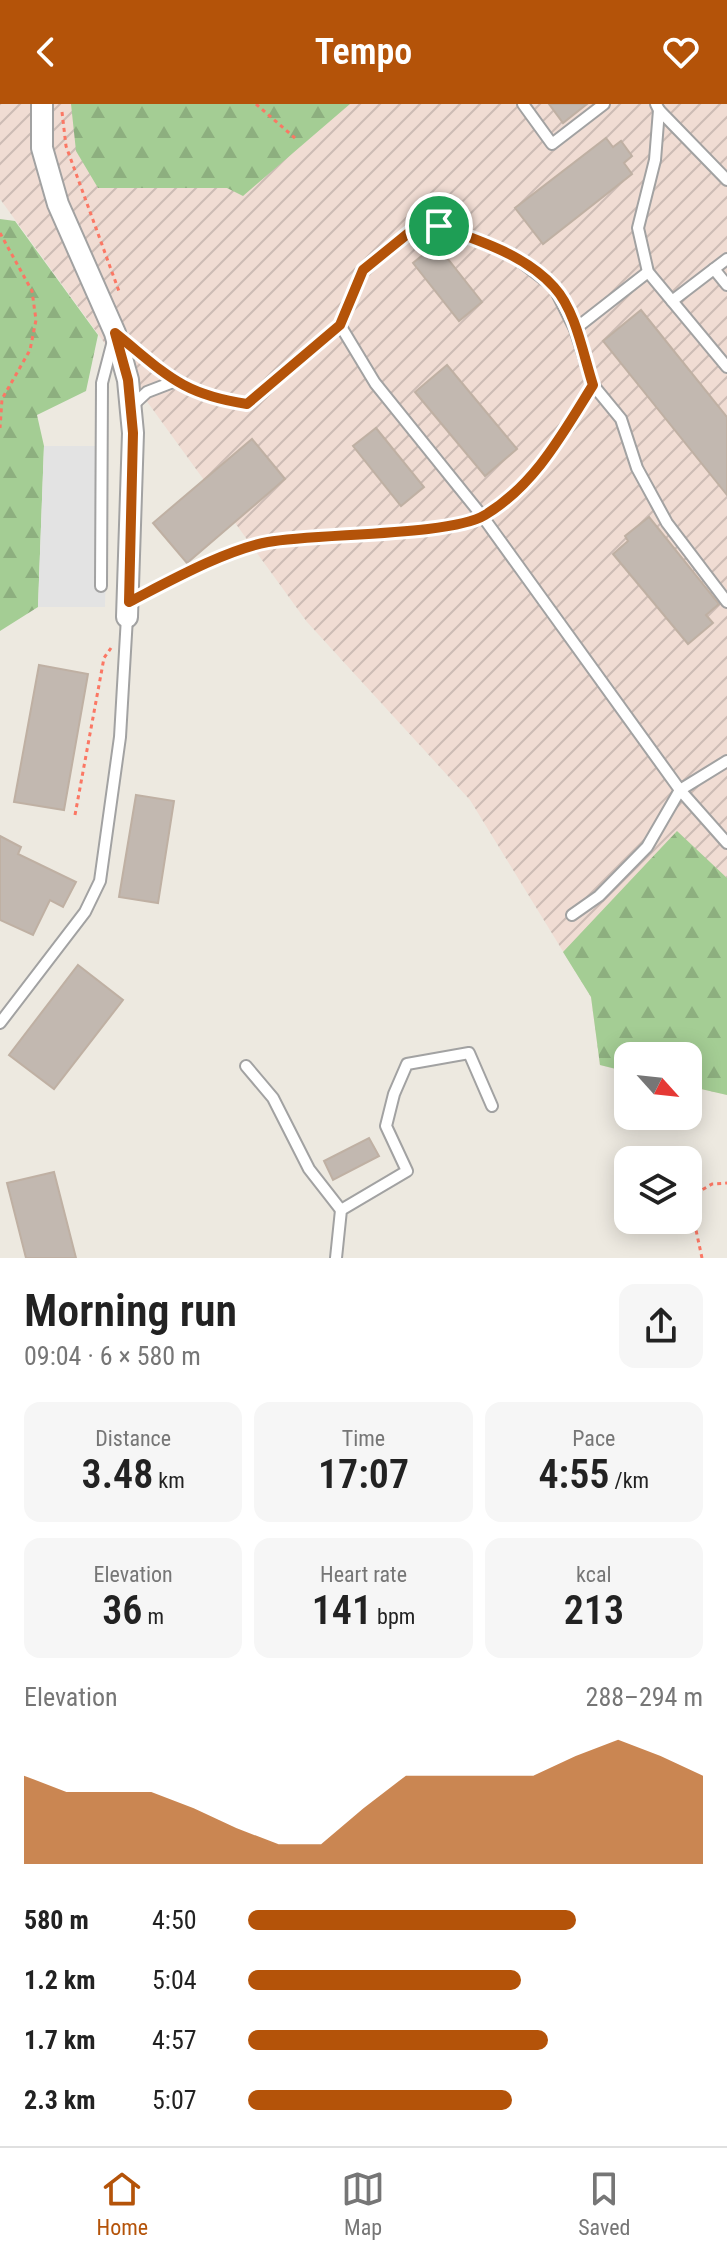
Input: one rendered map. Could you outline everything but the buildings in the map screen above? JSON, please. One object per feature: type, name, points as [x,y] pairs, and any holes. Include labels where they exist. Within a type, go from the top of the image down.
[{"type":"street","points":[[42,104],[42,148],[58,204],[115,333],[128,380],[128,610]]},
{"type":"lane","points":[[523,104],[552,144],[604,104]]},
{"type":"lane","points":[[657,107],[727,180]]},
{"type":"lane","points":[[657,107],[655,160],[638,228],[648,272],[727,367]]},
{"type":"lane","points":[[101,586],[102,383],[115,333],[173,382],[214,399],[247,404],[340,325],[363,270],[416,227],[439,226],[511,254],[554,287],[575,329],[593,385],[621,419],[637,468],[667,523],[727,602]]},
{"type":"lane","points":[[672,301],[727,259]]},
{"type":"lane","points":[[714,269],[727,285]]},
{"type":"lane","points":[[575,329],[648,272]]},
{"type":"lane","points":[[340,325],[375,383],[483,517],[680,790],[727,843]]},
{"type":"lane","points":[[130,407],[147,392],[173,382]]},
{"type":"lane","points":[[0,1023],[85,912],[100,881],[120,737],[128,610],[180,576],[266,542],[444,526],[483,517],[544,462],[593,385]]},
{"type":"lane","points":[[572,915],[599,896],[647,847],[680,790],[727,761]]},
{"type":"lane","points":[[341,1210],[407,1171],[386,1126],[394,1094],[407,1064],[469,1053],[492,1106]]},
{"type":"lane","points":[[246,1066],[273,1098],[309,1169],[341,1210],[336,1258]]},
{"type":"path","points":[[256,104],[295,138]]},
{"type":"path","points":[[0,233],[32,291],[36,320],[30,350],[2,399],[0,428]]},
{"type":"path","points":[[702,1258],[693,1216],[700,1191],[712,1184],[727,1183]]},
{"type":"shaded area","points":[[0,104],[727,104],[727,1095],[702,1089],[702,1042],[614,1042],[614,1068],[600,1065],[591,997],[470,800],[307,622],[0,199]]},
{"type":"shaded area","points":[[44,446],[108,446],[105,607],[38,607]]},
{"type":"green space","points":[[71,104],[350,104],[243,196],[227,188],[98,188],[76,151]]},
{"type":"green space","points":[[0,219],[15,221],[98,335],[86,391],[37,415],[44,446],[38,607],[0,631]]},
{"type":"green space","points":[[677,831],[727,878],[727,1095],[702,1089],[702,1042],[614,1042],[614,1068],[600,1065],[591,997],[563,952]]},
{"type":"route","points":[[439,226],[511,254],[554,287],[575,329],[593,385],[544,462],[516,491],[483,517],[444,526],[266,542],[180,576],[129,602],[133,433],[128,380],[115,333],[173,382],[214,399],[247,404],[290,371],[340,325],[363,270],[416,227],[439,226]]}]
